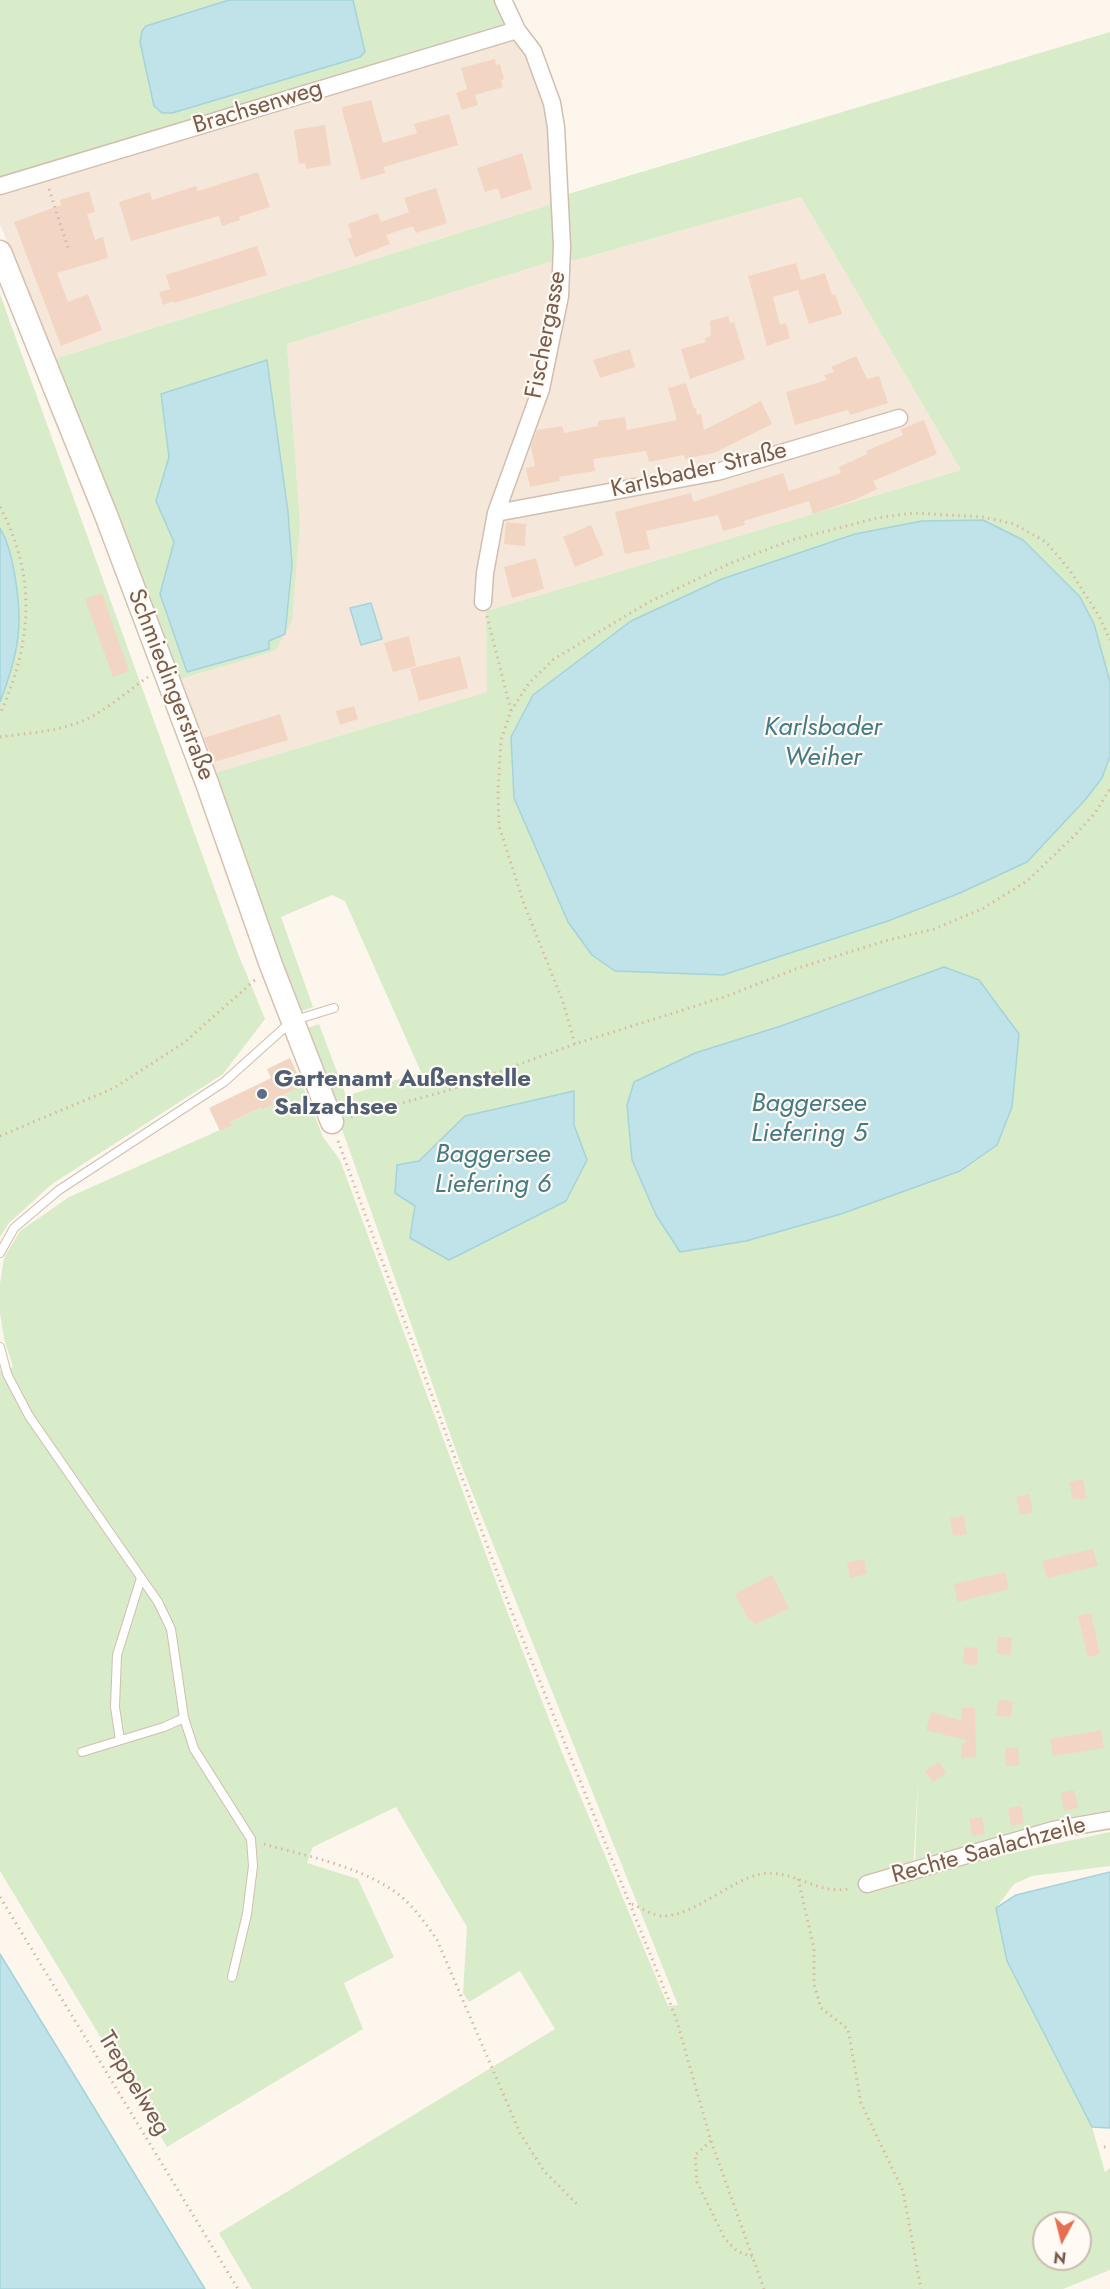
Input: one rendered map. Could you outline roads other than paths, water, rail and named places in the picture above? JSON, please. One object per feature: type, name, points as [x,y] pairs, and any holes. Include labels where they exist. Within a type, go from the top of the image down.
[{"type":"street","name":"Fischergasse","points":[[483,602],[485,573],[496,513],[541,388],[560,296],[561,266],[560,182],[553,111],[533,51],[517,30],[503,0]]},
{"type":"street","name":"Brachsenweg","points":[[0,186],[517,30]]},
{"type":"street","name":"Schmiedingerstraße","points":[[0,252],[106,515],[271,965],[332,1122]]},
{"type":"street","name":"Karlsbader Straße","points":[[496,513],[717,471],[899,418]]},
{"type":"street","name":"Rechte Saalachzeile","points":[[867,1884],[1053,1830],[1110,1820]]},
{"type":"lane","points":[[0,1253],[14,1228],[59,1190],[224,1082],[292,1021],[334,1008]]},
{"type":"lane","points":[[0,1347],[8,1374],[29,1416],[158,1602],[171,1629],[184,1718],[194,1749],[251,1839],[253,1866],[247,1914],[232,1977]]},
{"type":"lane","points":[[120,1740],[115,1707],[117,1655],[141,1578]]},
{"type":"lane","points":[[82,1752],[164,1727],[184,1718]]},
{"type":"water","points":[[229,0],[353,0],[365,52],[360,57],[172,113],[162,113],[154,106],[140,42],[142,31],[146,26]]},
{"type":"water","points":[[267,360],[288,512],[292,565],[285,634],[269,641],[269,649],[187,672],[160,594],[174,542],[156,501],[169,457],[161,394]]},
{"type":"water","name":"Karlsbader Weiher","points":[[983,520],[1023,540],[1080,597],[1094,624],[1110,682],[1110,756],[1102,778],[1085,800],[1027,862],[960,893],[888,921],[723,975],[615,971],[592,955],[568,922],[514,798],[511,737],[533,695],[631,621],[722,579],[855,534],[922,521]]},
{"type":"water","points":[[0,528],[13,565],[19,622],[12,668],[0,702]]},
{"type":"water","points":[[371,603],[382,639],[361,645],[350,608]]},
{"type":"water","name":"Baggersee Liefering 5","points":[[944,967],[979,980],[1019,1034],[1012,1107],[997,1145],[960,1171],[841,1214],[746,1241],[680,1252],[656,1215],[632,1160],[627,1105],[634,1082],[695,1053],[781,1026]]},
{"type":"water","name":"Baggersee Liefering 6","points":[[574,1091],[574,1125],[587,1160],[566,1201],[449,1260],[410,1238],[415,1206],[395,1193],[397,1165],[419,1161],[465,1116]]},
{"type":"water","points":[[1110,1872],[1110,2128],[1092,2127],[1007,1961],[996,1908],[1016,1895]]},
{"type":"water","points":[[0,1954],[205,2289],[0,2289]]},
{"type":"place","name":"Gartenamt Außenstelle Salzachsee","points":[[262,1094]]}]
